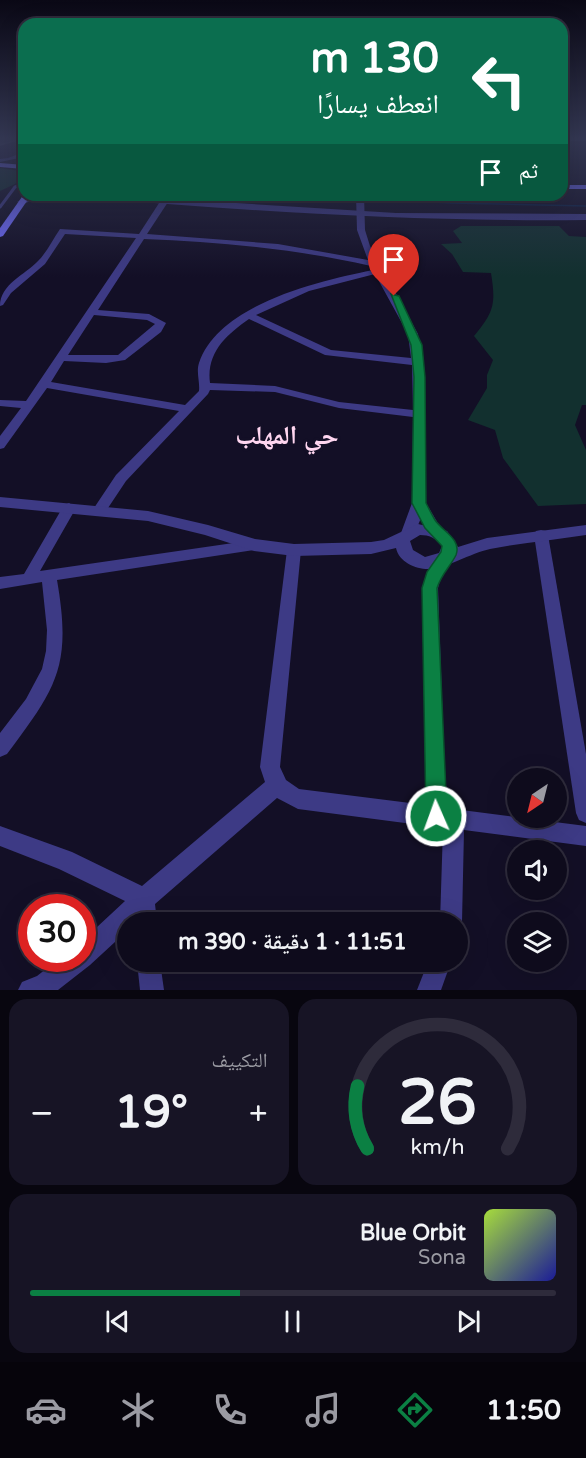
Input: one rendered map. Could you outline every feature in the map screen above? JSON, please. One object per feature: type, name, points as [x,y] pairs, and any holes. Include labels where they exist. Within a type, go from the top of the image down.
[{"type":"main road","points":[[568,189],[586,189]]},
{"type":"main road","points":[[0,219],[18,194]]},
{"type":"main road","points":[[0,234],[23,201]]},
{"type":"street","points":[[152,201],[363,215],[586,217]]},
{"type":"street","points":[[361,201],[363,215],[361,230],[377,268],[414,334],[418,362],[419,503],[402,549],[412,559],[430,588]]},
{"type":"street","points":[[0,444],[44,384],[164,202]]},
{"type":"street","points":[[0,303],[8,291],[42,262],[63,231],[206,238],[254,246],[304,248],[377,268]]},
{"type":"street","points":[[99,511],[121,478],[204,392],[205,361],[226,328],[248,315],[322,282],[377,268]]},
{"type":"street","points":[[61,358],[106,360],[121,358],[158,330],[161,323],[149,317],[91,312]]},
{"type":"street","points":[[248,315],[329,353],[418,362]]},
{"type":"street","points":[[44,384],[188,409]]},
{"type":"street","points":[[205,386],[275,389],[339,405],[419,414]]},
{"type":"street","points":[[0,403],[27,405]]},
{"type":"street","points":[[2,501],[148,516],[208,530],[254,545],[294,550],[371,548],[388,545],[418,529],[487,544]]},
{"type":"street","points":[[419,503],[450,546],[435,572],[430,588],[450,912]]},
{"type":"street","points":[[29,578],[69,508]]},
{"type":"street","points":[[371,548],[428,563],[487,544],[586,530]]},
{"type":"street","points":[[541,535],[586,813]]},
{"type":"street","points":[[0,583],[254,545]]},
{"type":"street","points":[[294,550],[270,767],[277,785],[286,794],[298,799],[586,836]]},
{"type":"street","points":[[0,748],[39,696],[50,676],[58,635],[48,575]]},
{"type":"street","points":[[96,944],[144,899],[277,785]]},
{"type":"street","points":[[0,836],[64,860],[144,899]]},
{"type":"street","points":[[144,899],[145,912]]},
{"type":"street","points":[[30,990],[42,987],[62,972]]},
{"type":"street","points":[[151,972],[152,990]]},
{"type":"street","points":[[429,990],[436,972]]},
{"type":"lane","points":[[0,207],[15,187],[18,186]]},
{"type":"green space","points":[[0,185],[12,185],[0,191]]},
{"type":"green space","points":[[461,226],[559,226],[569,236],[586,237],[586,405],[582,405],[575,425],[586,450],[586,504],[538,506],[503,458],[495,430],[468,420],[487,388],[487,375],[493,360],[474,336],[489,314],[493,293],[491,273],[463,272],[452,254],[441,244],[462,243],[453,231]]},
{"type":"waterway","points":[[414,201],[586,206]]},
{"type":"district","name":"حي المهلب","points":[[287,435]]},
{"type":"route","points":[[394,296],[414,334],[416,345],[419,377],[419,503],[430,525],[446,538],[450,546],[449,554],[435,572],[430,588],[436,816]]}]
